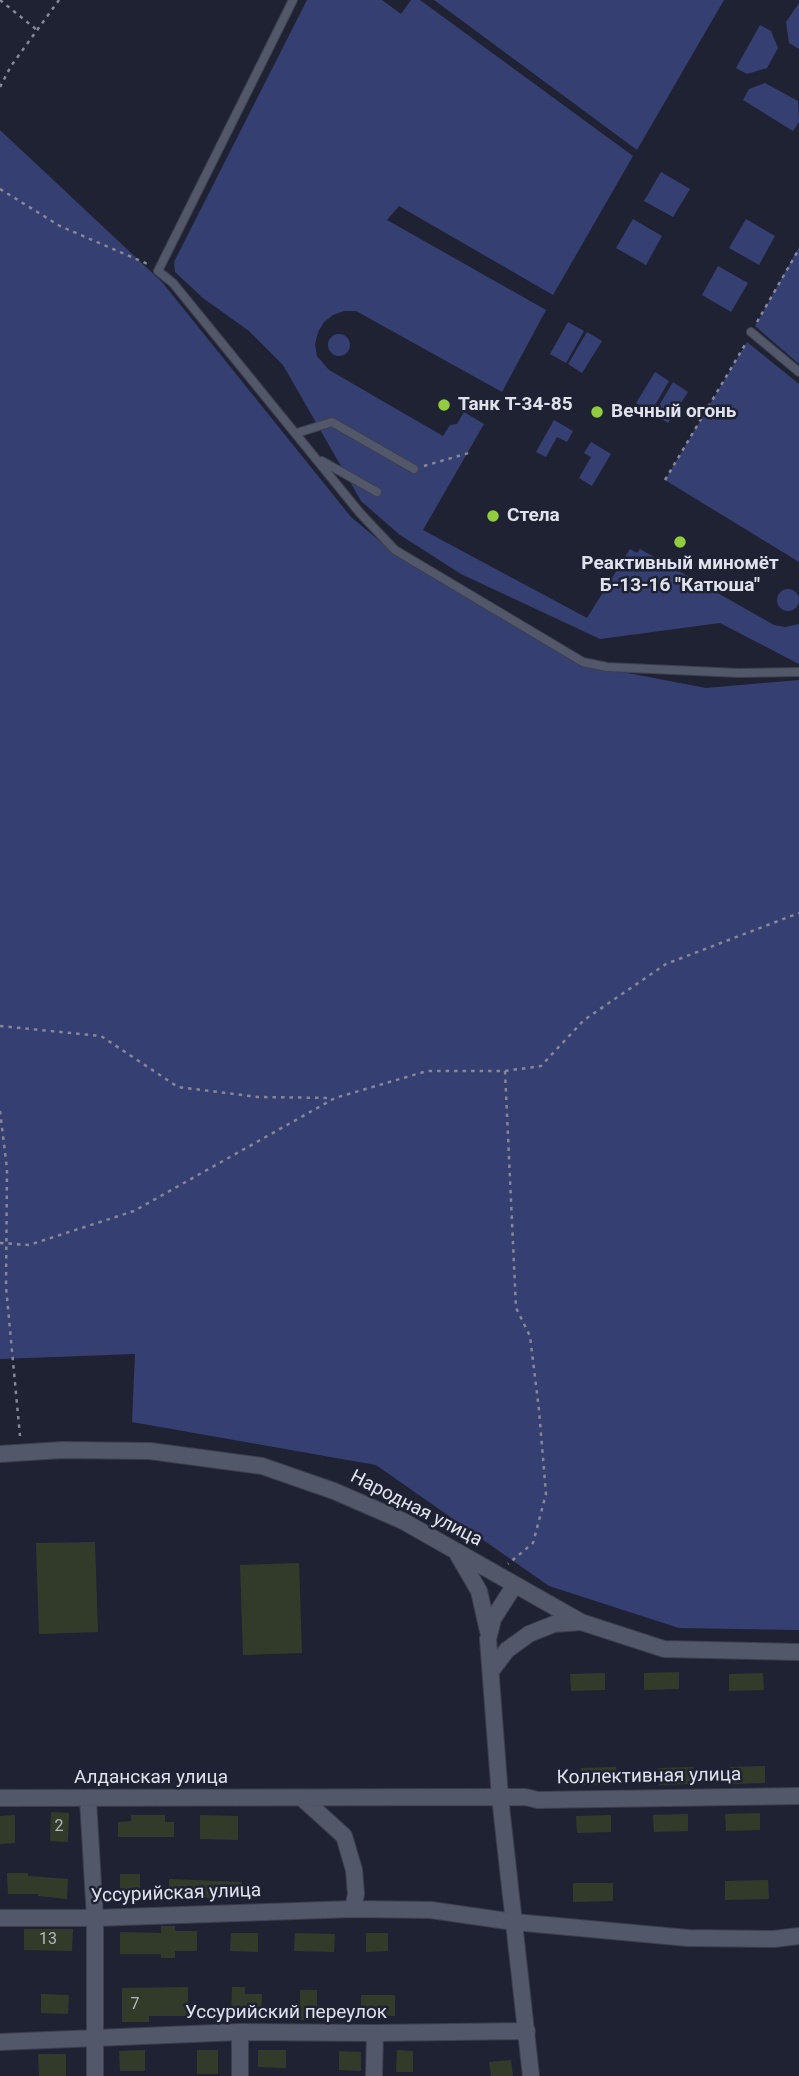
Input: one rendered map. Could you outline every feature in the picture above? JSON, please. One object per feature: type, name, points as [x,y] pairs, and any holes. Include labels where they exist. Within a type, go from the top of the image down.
[{"type":"street","name":"Народная улица","points":[[0,1454],[62,1450],[150,1451],[262,1466],[334,1491],[403,1521],[581,1622],[664,1649],[799,1652]]},
{"type":"street","points":[[452,1548],[468,1569],[486,1614],[500,1797],[531,2076]]},
{"type":"street","points":[[488,1639],[493,1619],[514,1586]]},
{"type":"street","points":[[491,1671],[507,1650],[529,1634],[554,1624],[581,1622]]},
{"type":"street","name":"Коллективная улица","points":[[302,1798],[500,1797],[538,1800],[799,1796]]},
{"type":"street","name":"Алданская улица","points":[[0,1798],[302,1798]]},
{"type":"street","points":[[302,1798],[344,1836],[354,1870],[356,1894],[353,1909]]},
{"type":"street","points":[[88,1800],[95,1918],[95,2076]]},
{"type":"street","name":"Уссурийская улица","points":[[0,1918],[95,1918],[353,1909],[431,1910],[514,1922],[688,1938],[774,1939],[799,1936]]},
{"type":"street","name":"Уссурийский переулок","points":[[0,2042],[240,2032],[527,2031]]},
{"type":"street","points":[[240,2032],[240,2076]]},
{"type":"street","points":[[374,2076],[375,2033]]},
{"type":"lane","points":[[293,0],[158,271],[173,283],[360,513],[395,550],[583,662],[607,667],[739,673],[799,672]]},
{"type":"lane","points":[[751,332],[799,372]]},
{"type":"lane","points":[[296,433],[332,422],[414,469]]},
{"type":"lane","points":[[316,457],[377,492]]},
{"type":"path","points":[[0,0],[37,30]]},
{"type":"path","points":[[0,87],[11,66],[58,0]]},
{"type":"path","points":[[0,189],[60,226],[144,260],[158,271]]},
{"type":"path","points":[[665,480],[799,249]]},
{"type":"path","points":[[414,469],[472,452]]},
{"type":"path","points":[[0,1243],[29,1245],[134,1211],[335,1098],[427,1071],[505,1071],[541,1066],[584,1020],[666,964],[799,912]]},
{"type":"path","points":[[0,1026],[102,1036],[178,1087],[258,1097],[335,1098]]},
{"type":"path","points":[[496,1575],[533,1542],[546,1494],[530,1336],[516,1308],[505,1071]]},
{"type":"path","points":[[0,1111],[7,1169],[6,1287],[22,1453]]},
{"type":"shaded area","points":[[307,0],[382,0],[401,14],[411,0],[420,0],[633,156],[553,295],[399,206],[387,220],[546,310],[502,392],[356,311],[333,315],[324,322],[318,332],[315,344],[317,356],[329,370],[443,436],[450,425],[457,424],[464,412],[484,424],[423,530],[587,618],[630,549],[637,553],[640,549],[774,625],[785,627],[799,624],[799,664],[720,623],[600,639],[461,574],[400,535],[361,501],[283,365],[249,331],[203,298],[175,272],[174,262]]},
{"type":"shaded area","points":[[434,0],[724,0],[637,150]]},
{"type":"shaded area","points":[[799,3],[799,49],[789,43],[786,22]]},
{"type":"shaded area","points":[[760,25],[771,31],[778,48],[767,68],[747,74],[736,68]]},
{"type":"shaded area","points":[[765,83],[798,101],[799,122],[793,131],[743,100],[749,89]]},
{"type":"shaded area","points":[[0,130],[162,282],[351,517],[394,553],[591,666],[706,688],[799,680],[799,1630],[679,1628],[549,1586],[376,1465],[132,1422],[135,1354],[0,1359]]},
{"type":"shaded area","points":[[661,172],[690,189],[673,217],[644,201]]},
{"type":"shaded area","points":[[633,219],[662,236],[646,265],[616,248]]},
{"type":"shaded area","points":[[746,219],[775,236],[759,265],[729,248]]},
{"type":"shaded area","points":[[799,247],[799,364],[755,326]]},
{"type":"shaded area","points":[[718,266],[748,283],[731,312],[702,295]]},
{"type":"shaded area","points":[[568,322],[584,331],[566,363],[550,354]]},
{"type":"shaded area","points":[[587,332],[602,341],[582,373],[568,364]]},
{"type":"shaded area","points":[[339,334],[347,337],[350,345],[347,353],[339,356],[331,353],[328,345],[331,337]]},
{"type":"shaded area","points":[[747,342],[799,384],[799,562],[665,480]]},
{"type":"shaded area","points":[[655,372],[669,381],[651,412],[636,403]]},
{"type":"shaded area","points":[[673,382],[688,392],[668,423],[654,414]]},
{"type":"shaded area","points":[[554,420],[573,431],[567,442],[557,437],[546,457],[536,452]]},
{"type":"shaded area","points":[[591,442],[611,454],[592,486],[579,478],[591,457],[584,453]]},
{"type":"shaded area","points":[[788,589],[796,592],[799,600],[796,608],[788,611],[780,608],[777,600],[780,592]]},
{"type":"building","points":[[95,1542],[98,1632],[39,1634],[36,1543]]},
{"type":"building","points":[[299,1563],[302,1653],[243,1655],[240,1565]]},
{"type":"building","points":[[679,1672],[679,1689],[644,1690],[644,1673]]},
{"type":"building","points":[[605,1673],[605,1690],[571,1691],[570,1674]]},
{"type":"building","points":[[763,1673],[764,1690],[729,1691],[729,1674]]},
{"type":"building","points":[[765,1766],[765,1783],[731,1784],[730,1767]]},
{"type":"building","points":[[616,1767],[616,1784],[581,1785],[581,1768]]},
{"type":"building","points":[[693,1767],[693,1784],[659,1785],[658,1768]]},
{"type":"building","points":[[51,1812],[69,1813],[68,1842],[50,1841]]},
{"type":"building","points":[[760,1813],[760,1830],[726,1831],[725,1814]]},
{"type":"building","points":[[688,1814],[688,1831],[654,1832],[653,1815]]},
{"type":"building","points":[[15,1815],[15,1843],[0,1844],[0,1816]]},
{"type":"building","points":[[131,1815],[165,1815],[165,1822],[174,1822],[174,1837],[118,1837],[118,1822],[131,1821]]},
{"type":"building","points":[[200,1815],[238,1816],[238,1840],[200,1839]]},
{"type":"building","points":[[611,1815],[611,1832],[577,1833],[576,1816]]},
{"type":"building","points":[[7,1873],[68,1879],[67,1899],[38,1894],[8,1894]]},
{"type":"building","points":[[120,1874],[140,1874],[140,1897],[120,1897]]},
{"type":"building","points":[[169,1879],[242,1882],[242,1898],[169,1898]]},
{"type":"building","points":[[768,1880],[769,1899],[725,1900],[725,1881]]},
{"type":"building","points":[[573,1883],[613,1883],[613,1901],[573,1902]]},
{"type":"building","points":[[161,1926],[175,1926],[175,1931],[197,1931],[197,1951],[175,1951],[175,1958],[161,1958],[161,1954],[120,1954],[120,1932],[161,1933]]},
{"type":"building","points":[[24,1929],[73,1929],[72,1951],[24,1950]]},
{"type":"building","points":[[231,1933],[258,1933],[258,1952],[230,1951]]},
{"type":"building","points":[[295,1933],[335,1934],[334,1952],[294,1951]]},
{"type":"building","points":[[366,1933],[388,1933],[388,1951],[366,1952]]},
{"type":"building","points":[[188,1987],[188,2016],[149,2016],[149,2022],[122,2022],[122,1988]]},
{"type":"building","points":[[232,1987],[245,1987],[245,1994],[262,1994],[261,2018],[231,2018]]},
{"type":"building","points":[[300,1990],[317,1990],[317,2020],[300,2020]]},
{"type":"building","points":[[41,1994],[69,1995],[68,2014],[41,2013]]},
{"type":"building","points":[[361,1995],[395,1995],[395,2016],[361,2015]]},
{"type":"building","points":[[145,2050],[145,2071],[120,2071],[119,2051]]},
{"type":"building","points":[[197,2050],[218,2050],[218,2074],[197,2074]]},
{"type":"building","points":[[258,2050],[286,2050],[286,2068],[258,2067]]},
{"type":"building","points":[[397,2050],[413,2051],[413,2072],[396,2072]]},
{"type":"building","points":[[339,2051],[361,2052],[361,2071],[339,2070]]},
{"type":"building","points":[[38,2054],[66,2054],[66,2076],[39,2076]]},
{"type":"building","points":[[511,2060],[513,2076],[491,2076],[489,2062]]},
{"type":"place","name":"Танк Т-34-85","points":[[444,405]]},
{"type":"place","name":"Вечный огонь","points":[[597,412]]},
{"type":"place","name":"Стела","points":[[493,516]]},
{"type":"place","name":"Реактивный миномёт Б-13-16 \"Катюша\"","points":[[680,542]]}]
